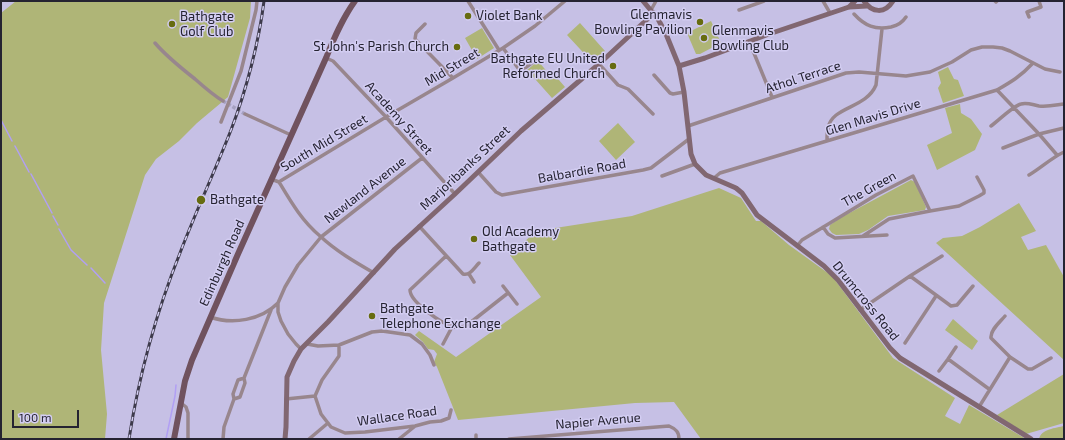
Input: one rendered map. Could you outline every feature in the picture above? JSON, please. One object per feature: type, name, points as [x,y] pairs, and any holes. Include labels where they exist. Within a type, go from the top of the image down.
[{"type":"main road","name":"Edinburgh Road","points":[[174,439],[185,381],[192,360],[340,25],[355,1]]},
{"type":"main road","points":[[643,1],[658,19],[679,66],[684,92],[691,154],[695,164]]},
{"type":"main road","points":[[849,7],[856,1]]},
{"type":"main road","points":[[679,66],[849,7],[866,3],[872,9],[883,10],[893,1]]},
{"type":"main road","name":"Marjoribanks Street","points":[[301,349],[395,249],[521,131],[599,64],[652,12]]},
{"type":"main road","name":"Drumcross Road","points":[[695,164],[706,175],[742,192],[757,215],[833,274],[890,348],[900,358],[1031,439]]},
{"type":"main road","points":[[285,439],[287,377],[301,349]]},
{"type":"street","points":[[221,122],[241,71],[257,1]]},
{"type":"street","points":[[468,1],[501,49],[518,68],[522,70],[536,60]]},
{"type":"street","name":"Mid Street","points":[[386,117],[501,49],[535,26],[565,1]]},
{"type":"street","points":[[652,12],[656,1]]},
{"type":"street","points":[[739,10],[764,1]]},
{"type":"street","points":[[822,1],[830,13]]},
{"type":"street","points":[[1029,17],[1027,12],[1041,8],[1039,1]]},
{"type":"street","points":[[854,14],[865,23],[882,29],[902,24],[906,17]]},
{"type":"street","points":[[424,27],[416,33],[415,39],[453,78]]},
{"type":"street","points":[[827,141],[828,128],[833,118],[840,112],[858,104],[873,92],[876,85],[882,29]]},
{"type":"street","points":[[749,42],[772,97]]},
{"type":"street","points":[[155,43],[182,69],[223,101]]},
{"type":"street","name":"Athol Terrace","points":[[688,126],[846,73],[859,72],[906,76],[930,72],[952,62],[971,50],[982,47],[1002,48],[1032,64],[1045,69],[1060,72]]},
{"type":"street","name":"Academy Street","points":[[326,58],[333,60],[455,194]]},
{"type":"street","points":[[599,64],[618,85],[628,89],[653,114]]},
{"type":"street","name":"Glen Mavis Drive","points":[[714,178],[720,173],[997,90],[1012,82],[1032,64]]},
{"type":"street","points":[[654,75],[670,93],[673,94],[684,92]]},
{"type":"street","points":[[997,90],[1057,155]]},
{"type":"street","points":[[991,126],[1021,104],[1049,106],[1064,104]]},
{"type":"street","points":[[245,114],[291,135]]},
{"type":"street","name":"South Mid Street","points":[[271,179],[279,182],[386,117]]},
{"type":"street","points":[[1003,148],[1039,134],[1064,128]]},
{"type":"street","name":"Balbardie Road","points":[[478,172],[496,192],[502,195],[651,168],[689,139]]},
{"type":"street","points":[[1029,175],[1057,155],[1064,152]]},
{"type":"street","name":"Newland Avenue","points":[[278,303],[285,287],[298,265],[321,238],[422,158]]},
{"type":"street","points":[[662,176],[695,164]]},
{"type":"street","name":"The Green","points":[[797,246],[802,240],[876,195],[913,176],[930,211]]},
{"type":"street","points":[[864,236],[889,219],[959,206],[979,196],[984,193],[984,190],[977,177]]},
{"type":"street","points":[[279,182],[300,216],[321,238],[374,273]]},
{"type":"street","points":[[420,226],[463,274],[469,274],[479,264]]},
{"type":"street","points":[[823,227],[828,234],[835,238],[887,235]]},
{"type":"street","points":[[446,256],[412,288],[410,292],[426,312],[452,327],[457,328],[466,326],[508,293]]},
{"type":"street","points":[[860,310],[942,256]]},
{"type":"street","points":[[469,274],[474,282]]},
{"type":"street","points":[[910,276],[951,306],[957,305],[973,286]]},
{"type":"street","points":[[503,286],[517,304]]},
{"type":"street","points":[[905,343],[936,296]]},
{"type":"street","points":[[210,317],[229,321],[242,320],[271,310],[278,303]]},
{"type":"street","points":[[278,303],[278,312],[281,321],[288,334],[301,349]]},
{"type":"street","points":[[234,399],[240,397],[245,383],[244,378],[271,310]]},
{"type":"street","points":[[1005,316],[993,330],[991,338],[1010,357],[1028,369],[1032,369],[1052,358]]},
{"type":"street","points":[[443,344],[452,327]]},
{"type":"street","points":[[307,344],[318,346],[339,345],[372,332],[382,331],[410,335],[422,344],[430,355],[434,365]]},
{"type":"street","points":[[309,439],[328,423],[321,414],[316,396],[322,380],[339,356],[339,345]]},
{"type":"street","points":[[939,371],[956,347]]},
{"type":"street","points":[[978,407],[1010,357]]},
{"type":"street","points":[[948,360],[989,389]]},
{"type":"street","points":[[223,439],[224,427],[234,399],[233,394],[238,380],[244,378]]},
{"type":"street","points":[[286,399],[316,396]]},
{"type":"street","points":[[180,403],[186,407],[188,412],[188,439]]},
{"type":"street","name":"Wallace Road","points":[[328,423],[344,433],[365,432],[415,426],[441,421],[449,418],[451,410]]},
{"type":"street","points":[[399,439],[415,426]]},
{"type":"street","name":"Napier Avenue","points":[[509,439],[669,426],[676,428],[679,434],[679,439]]},
{"type":"green space","points":[[16,1],[251,1],[250,18],[228,97],[197,123],[179,141],[156,159],[145,175],[104,303],[101,350],[107,414],[105,439],[1,439],[1,13]]},
{"type":"green space","name":"Glenmavis Bowling Club","points":[[711,21],[721,43],[700,54],[696,54],[687,33]]},
{"type":"green space","points":[[580,23],[605,51],[592,62],[567,35]]},
{"type":"green space","points":[[482,28],[494,48],[477,59],[465,38]]},
{"type":"green space","points":[[538,61],[550,75],[553,73],[565,87],[552,98],[527,70]]},
{"type":"green space","points":[[948,67],[954,79],[958,80],[964,96],[943,103],[938,88],[941,83],[938,72]]},
{"type":"green space","points":[[960,104],[961,113],[971,119],[982,134],[975,150],[937,170],[927,145],[952,133],[945,108]]},
{"type":"green space","points":[[618,123],[635,142],[616,160],[599,141]]},
{"type":"green space","points":[[911,180],[915,182],[926,207],[925,210],[888,216],[868,230],[859,234],[836,235],[829,229],[830,225],[840,218]]},
{"type":"green space","points":[[719,188],[741,198],[756,221],[761,221],[789,245],[832,276],[893,358],[955,398],[945,416],[960,424],[969,405],[1026,439],[701,439],[674,402],[635,403],[458,420],[434,362],[437,354],[434,350],[428,349],[415,335],[419,331],[456,357],[541,297],[510,255],[536,231],[632,216]]},
{"type":"green space","points":[[1019,203],[1036,231],[1021,237],[1028,250],[1046,245],[1064,277],[1064,360],[936,243],[943,238],[962,236],[980,227]]},
{"type":"green space","points":[[953,319],[978,341],[972,350],[945,330]]},
{"type":"green space","points":[[1064,374],[1064,423],[1026,434],[997,415]]},
{"type":"green space","points":[[1064,426],[1064,439],[1039,439],[1040,436],[1046,431]]},
{"type":"waterway","points":[[1,120],[12,141]]},
{"type":"waterway","points":[[15,146],[29,172]]},
{"type":"waterway","points":[[31,174],[52,213]]},
{"type":"waterway","points":[[53,216],[58,225]]},
{"type":"waterway","points":[[59,229],[71,250],[87,265]]},
{"type":"waterway","points":[[91,268],[105,283]]},
{"type":"waterway","points":[[166,439],[176,385]]},
{"type":"tunnel","points":[[223,101],[245,114]]},
{"type":"railway","points":[[129,439],[143,368],[163,298],[192,222],[237,115],[255,50],[264,1]]},
{"type":"place","name":"Violet Bank","points":[[468,16]]},
{"type":"place","name":"Glenmavis Bowling Pavilion","points":[[700,22]]},
{"type":"place","name":"Bathgate Golf Club","points":[[172,24]]},
{"type":"place","name":"Glenmavis Bowling Club","points":[[704,38]]},
{"type":"place","name":"St John's Parish Church","points":[[457,47]]},
{"type":"place","name":"Bathgate EU United Reformed Church","points":[[613,66]]},
{"type":"place","name":"Bathgate","points":[[201,200]]},
{"type":"place","name":"Old Academy Bathgate","points":[[474,239]]},
{"type":"place","name":"Bathgate Telephone Exchange","points":[[372,316]]}]
